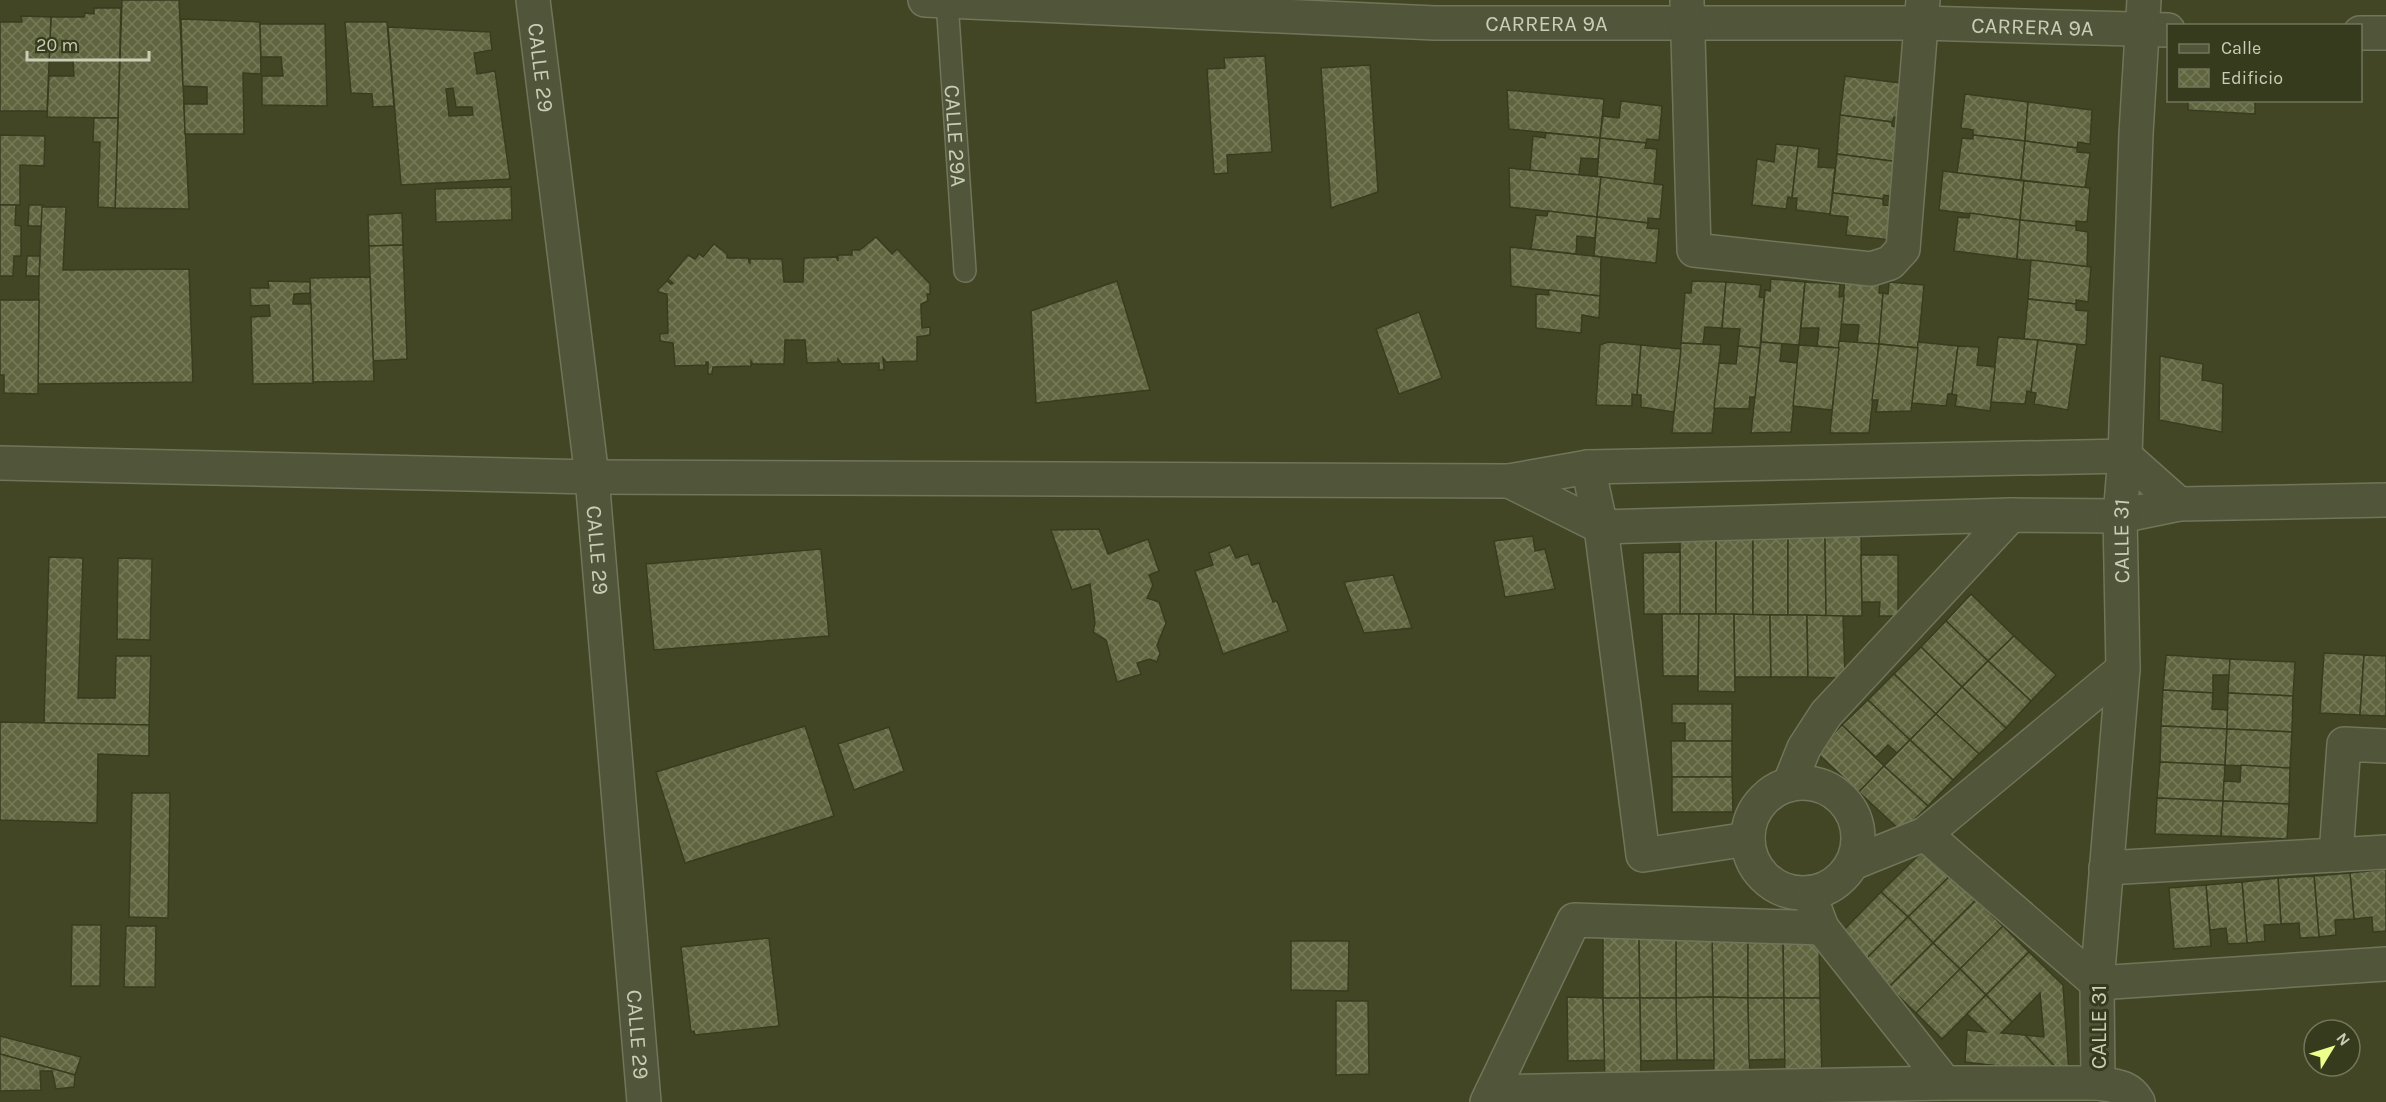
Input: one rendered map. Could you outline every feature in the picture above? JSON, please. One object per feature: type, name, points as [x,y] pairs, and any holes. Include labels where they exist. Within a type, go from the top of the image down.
[{"type":"street","name":"CALLE 29","points":[[533,0],[592,477],[644,1102]]},
{"type":"street","name":"CARRERA 9A","points":[[940,0],[1435,12],[1922,12],[2152,20]]},
{"type":"street","points":[[1687,11],[1694,250],[1871,269],[1890,263],[1903,249],[1922,12]]},
{"type":"street","name":"CALLE 31","points":[[2098,1083],[2097,983],[2123,669],[2120,516],[2125,456],[2136,134],[2152,20]]},
{"type":"street","points":[[2362,33],[2386,33]]},
{"type":"street","points":[[0,463],[592,477],[1509,481],[1588,467],[2125,456],[2179,504]]},
{"type":"street","points":[[1588,467],[1601,527],[1643,855],[1748,839]]},
{"type":"street","points":[[1509,481],[1601,527],[2011,515],[2120,516],[2179,504],[2386,500]]},
{"type":"street","points":[[1789,785],[1804,748],[1827,714],[2011,515]]},
{"type":"street","points":[[1853,863],[1925,834],[2123,669]]},
{"type":"street","points":[[2336,855],[2343,744],[2386,746]]},
{"type":"street","points":[[1807,783],[1824,787],[1840,797],[1851,811],[1857,828],[1858,846],[1853,863],[1842,878],[1827,889],[1809,893],[1791,892],[1774,885],[1760,873],[1751,857],[1748,839],[1750,821],[1759,805],[1772,792],[1789,785],[1807,783]]},
{"type":"street","points":[[1925,834],[2097,983],[2386,964]]},
{"type":"street","points":[[2106,868],[2386,852]]},
{"type":"street","points":[[1809,893],[1822,928],[1945,1083]]},
{"type":"street","points":[[1822,928],[1574,920],[1490,1097],[1945,1083],[2098,1083],[2121,1087],[2133,1092],[2139,1102]]},
{"type":"lane","name":"CALLE 29A","points":[[940,0],[965,271]]},
{"type":"building","points":[[122,0],[179,0],[189,209],[115,208]]},
{"type":"building","points":[[94,8],[121,8],[118,118],[47,117],[49,76],[74,76],[73,59],[49,59],[51,17],[84,17],[85,13],[94,14]]},
{"type":"building","points":[[21,16],[51,17],[47,111],[0,111],[0,22],[22,22]]},
{"type":"building","points":[[181,19],[260,22],[261,74],[243,73],[244,134],[185,134],[184,104],[207,104],[207,87],[183,86]]},
{"type":"building","points":[[345,22],[387,22],[394,106],[373,107],[372,94],[351,93]]},
{"type":"building","points":[[260,24],[325,24],[327,106],[262,105],[262,76],[283,76],[281,57],[261,57]]},
{"type":"building","points":[[388,27],[490,32],[492,50],[474,53],[477,74],[495,71],[510,179],[401,185]],"holes":[[[453,88],[456,107],[472,107],[473,115],[449,116],[446,89]]]},
{"type":"building","points":[[1265,56],[1272,152],[1227,155],[1228,173],[1214,174],[1207,69],[1225,68],[1224,58]]},
{"type":"building","points":[[1370,65],[1378,192],[1331,208],[1321,68]]},
{"type":"building","points":[[1845,76],[1908,84],[1905,119],[1894,117],[1892,122],[1840,115]]},
{"type":"building","points":[[1507,90],[1604,99],[1600,138],[1509,129]]},
{"type":"building","points":[[1965,94],[2028,102],[2025,141],[1973,135],[1973,130],[1961,128]]},
{"type":"building","points":[[1621,101],[1662,106],[1659,140],[1647,139],[1646,143],[1600,138],[1603,116],[1619,118]]},
{"type":"building","points":[[2028,102],[2092,110],[2090,144],[2078,142],[2077,148],[2025,141]]},
{"type":"building","points":[[2188,102],[2255,102],[2255,114],[2188,110]]},
{"type":"building","points":[[1840,115],[1892,122],[1892,126],[1904,128],[1899,162],[1837,154]]},
{"type":"building","points":[[94,118],[118,118],[115,208],[98,207],[100,142],[93,142]]},
{"type":"building","points":[[1546,133],[1600,138],[1598,159],[1581,158],[1579,175],[1530,171],[1533,136],[1545,138]]},
{"type":"building","points":[[0,135],[45,136],[44,166],[20,165],[20,205],[0,205]]},
{"type":"building","points":[[1973,135],[2025,141],[2021,180],[1957,173],[1962,138],[1973,139]]},
{"type":"building","points":[[1600,138],[1646,143],[1645,148],[1657,149],[1654,184],[1597,177]]},
{"type":"building","points":[[2025,141],[2077,148],[2077,152],[2090,153],[2085,188],[2021,180]]},
{"type":"building","points":[[1776,144],[1798,146],[1792,198],[1788,197],[1786,209],[1752,205],[1757,159],[1774,162]]},
{"type":"building","points":[[1798,146],[1819,149],[1818,167],[1835,168],[1830,214],[1796,210],[1797,198],[1792,198]]},
{"type":"building","points":[[1837,154],[1899,162],[1897,197],[1884,195],[1883,199],[1833,193]]},
{"type":"building","points":[[1509,168],[1601,177],[1597,217],[1510,207]]},
{"type":"building","points":[[1943,171],[2024,181],[2020,220],[1939,210]]},
{"type":"building","points":[[1601,177],[1663,185],[1660,219],[1648,218],[1648,223],[1597,217]]},
{"type":"building","points":[[2024,181],[2090,188],[2087,222],[2076,221],[2076,226],[2020,220]]},
{"type":"building","points":[[511,187],[512,220],[436,222],[435,189]]},
{"type":"building","points":[[1833,193],[1883,199],[1883,205],[1896,206],[1891,240],[1846,235],[1848,217],[1830,215]]},
{"type":"building","points":[[0,205],[16,205],[15,225],[21,226],[21,256],[14,256],[13,276],[0,276]]},
{"type":"building","points":[[29,205],[43,205],[42,226],[28,226]]},
{"type":"building","points":[[42,207],[66,207],[63,270],[189,269],[193,382],[38,384]]},
{"type":"building","points":[[1548,211],[1597,217],[1595,238],[1577,236],[1576,254],[1531,249],[1536,215],[1547,216]]},
{"type":"building","points":[[402,213],[403,245],[369,246],[368,215]]},
{"type":"building","points":[[1970,213],[2020,220],[2017,259],[1954,251],[1958,217],[1969,218]]},
{"type":"building","points":[[1597,217],[1648,223],[1647,228],[1659,229],[1656,263],[1594,256]]},
{"type":"building","points":[[2020,220],[2076,226],[2076,230],[2088,232],[2087,267],[2017,259]]},
{"type":"building","points":[[876,237],[892,254],[897,249],[930,284],[930,294],[927,294],[928,301],[921,304],[921,309],[922,328],[930,327],[930,335],[917,337],[917,361],[886,362],[883,358],[884,370],[879,370],[879,363],[842,364],[838,359],[838,362],[807,363],[805,340],[785,340],[784,364],[753,364],[751,361],[751,366],[713,367],[712,374],[708,374],[708,362],[706,365],[675,366],[673,343],[660,341],[660,334],[668,333],[667,294],[658,292],[658,290],[667,281],[673,283],[668,279],[688,255],[695,259],[699,254],[703,257],[714,244],[727,254],[727,258],[748,258],[750,263],[750,259],[782,259],[784,282],[803,282],[804,258],[836,257],[838,261],[838,255],[852,255],[852,250],[860,250]]},
{"type":"building","points":[[403,245],[407,359],[373,361],[369,246]]},
{"type":"building","points":[[1510,247],[1601,257],[1600,296],[1511,286]]},
{"type":"building","points":[[27,256],[40,256],[39,276],[26,276]]},
{"type":"building","points":[[2031,260],[2091,267],[2088,302],[2076,300],[2076,304],[2028,299]]},
{"type":"building","points":[[370,277],[374,381],[313,382],[310,278]]},
{"type":"building","points":[[1845,278],[1880,282],[1879,293],[1883,293],[1879,344],[1857,343],[1859,325],[1841,324]]},
{"type":"building","points":[[1771,279],[1805,282],[1799,345],[1761,342],[1765,290],[1770,291]]},
{"type":"building","points":[[268,281],[310,282],[310,293],[294,294],[293,304],[311,304],[313,383],[253,384],[251,317],[270,316],[269,305],[251,306],[250,288],[269,288]]},
{"type":"building","points":[[1117,281],[1150,390],[1036,403],[1031,311]]},
{"type":"building","points":[[1692,281],[1726,282],[1722,328],[1705,327],[1703,344],[1681,343],[1685,293],[1691,293]]},
{"type":"building","points":[[1726,282],[1761,285],[1759,297],[1764,298],[1760,348],[1738,346],[1740,329],[1722,328]]},
{"type":"building","points":[[1805,282],[1840,284],[1839,297],[1844,296],[1839,348],[1817,346],[1819,328],[1801,328]]},
{"type":"building","points":[[1889,282],[1924,285],[1918,348],[1879,344],[1883,293],[1888,294]]},
{"type":"building","points":[[1548,290],[1600,296],[1599,318],[1582,315],[1581,333],[1536,328],[1536,294],[1549,295]]},
{"type":"building","points":[[2028,299],[2076,304],[2076,310],[2088,311],[2086,345],[2024,339]]},
{"type":"building","points":[[0,300],[39,300],[38,394],[4,393],[4,375],[0,375]]},
{"type":"building","points":[[1419,312],[1442,378],[1399,394],[1376,329]]},
{"type":"building","points":[[1998,337],[2038,340],[2031,392],[2027,391],[2025,404],[1991,402]]},
{"type":"building","points":[[2038,340],[2077,345],[2068,410],[2034,404],[2036,393],[2031,392]]},
{"type":"building","points":[[1839,341],[1879,344],[1869,433],[1830,433]]},
{"type":"building","points":[[1608,342],[1641,345],[1637,395],[1632,394],[1632,406],[1596,405],[1600,345]]},
{"type":"building","points":[[1761,342],[1782,344],[1780,361],[1798,363],[1791,432],[1751,433]]},
{"type":"building","points":[[1918,342],[1958,346],[1952,394],[1948,394],[1946,406],[1912,403]]},
{"type":"building","points":[[1681,343],[1721,345],[1712,433],[1672,433]]},
{"type":"building","points":[[1879,344],[1918,348],[1911,411],[1876,412],[1878,400],[1872,400]]},
{"type":"building","points":[[1641,345],[1681,349],[1674,412],[1641,407],[1641,395],[1637,395]]},
{"type":"building","points":[[1799,345],[1839,348],[1832,410],[1793,406]]},
{"type":"building","points":[[1738,346],[1760,348],[1755,397],[1750,397],[1749,409],[1714,408],[1719,363],[1736,364]]},
{"type":"building","points":[[1958,346],[1979,347],[1977,365],[1995,367],[1990,411],[1955,406],[1957,395],[1952,394]]},
{"type":"building","points":[[2160,356],[2203,364],[2202,380],[2223,384],[2222,432],[2159,420]]},
{"type":"building","points":[[1099,529],[1108,554],[1148,539],[1159,571],[1149,575],[1153,585],[1147,598],[1159,602],[1166,623],[1157,645],[1160,653],[1157,662],[1150,659],[1137,663],[1141,674],[1117,682],[1106,640],[1093,632],[1095,623],[1090,584],[1072,590],[1051,530]]},
{"type":"building","points":[[1680,531],[1716,532],[1716,614],[1680,614]]},
{"type":"building","points":[[1716,532],[1753,532],[1753,615],[1716,614]]},
{"type":"building","points":[[1753,532],[1788,533],[1788,615],[1753,615]]},
{"type":"building","points":[[1788,533],[1825,533],[1826,616],[1788,615]]},
{"type":"building","points":[[1825,533],[1861,534],[1862,616],[1826,616]]},
{"type":"building","points":[[1533,536],[1535,551],[1545,549],[1555,589],[1505,597],[1494,541]]},
{"type":"building","points":[[1230,545],[1236,558],[1248,554],[1252,565],[1259,563],[1273,602],[1277,601],[1288,631],[1223,654],[1195,571],[1213,565],[1209,553]]},
{"type":"building","points":[[821,549],[829,636],[654,650],[646,564]]},
{"type":"building","points":[[1680,552],[1680,614],[1644,614],[1643,553]]},
{"type":"building","points":[[1861,555],[1898,555],[1898,616],[1879,616],[1880,602],[1862,602]]},
{"type":"building","points":[[49,557],[83,558],[78,698],[115,698],[116,656],[151,656],[149,725],[44,723]]},
{"type":"building","points":[[118,558],[152,559],[150,640],[117,639]]},
{"type":"building","points":[[1393,575],[1412,628],[1364,633],[1344,582]]},
{"type":"building","points":[[1971,594],[2014,636],[1988,661],[1946,621]]},
{"type":"building","points":[[1662,614],[1699,614],[1698,676],[1663,676]]},
{"type":"building","points":[[1699,614],[1734,614],[1735,692],[1698,691]]},
{"type":"building","points":[[1734,614],[1770,615],[1771,677],[1735,677]]},
{"type":"building","points":[[1770,615],[1807,615],[1808,677],[1771,677]]},
{"type":"building","points":[[1807,615],[1843,616],[1845,678],[1808,677]]},
{"type":"building","points":[[1946,621],[1988,661],[1962,687],[1921,647]]},
{"type":"building","points":[[2014,636],[2056,675],[2031,701],[1988,661]]},
{"type":"building","points":[[1921,647],[1962,687],[1936,714],[1894,674]]},
{"type":"building","points":[[2324,653],[2364,655],[2360,715],[2320,713]]},
{"type":"building","points":[[2166,655],[2230,659],[2230,675],[2213,675],[2213,693],[2163,690]]},
{"type":"building","points":[[2364,655],[2386,656],[2386,716],[2360,715]]},
{"type":"building","points":[[2230,659],[2295,662],[2293,696],[2228,693]]},
{"type":"building","points":[[1988,661],[2031,701],[2006,728],[1962,687]]},
{"type":"building","points":[[1894,674],[1936,714],[1910,740],[1868,700]]},
{"type":"building","points":[[1962,687],[2006,728],[1979,754],[1936,714]]},
{"type":"building","points":[[2163,690],[2213,693],[2212,709],[2228,710],[2227,729],[2161,726]]},
{"type":"building","points":[[2228,693],[2293,696],[2292,732],[2227,729]]},
{"type":"building","points":[[1868,700],[1910,740],[1897,753],[1888,745],[1876,757],[1842,725]]},
{"type":"building","points":[[1672,704],[1732,704],[1732,741],[1685,741],[1685,723],[1672,723]]},
{"type":"building","points":[[1936,714],[1979,754],[1953,780],[1910,740]]},
{"type":"building","points":[[0,722],[149,725],[149,756],[98,754],[97,823],[0,820]]},
{"type":"building","points":[[1842,725],[1884,766],[1859,792],[1816,752]]},
{"type":"building","points":[[805,726],[834,816],[685,863],[656,772]]},
{"type":"building","points":[[2161,726],[2227,729],[2225,765],[2160,762]]},
{"type":"building","points":[[889,727],[904,771],[854,790],[838,744]]},
{"type":"building","points":[[2227,729],[2292,732],[2290,768],[2225,765]]},
{"type":"building","points":[[1910,740],[1953,780],[1928,806],[1884,766]]},
{"type":"building","points":[[1671,741],[1732,741],[1732,777],[1672,777]]},
{"type":"building","points":[[2160,762],[2225,765],[2223,801],[2157,798]]},
{"type":"building","points":[[2241,765],[2290,768],[2289,804],[2223,801],[2224,781],[2240,782]]},
{"type":"building","points":[[1884,766],[1928,806],[1902,832],[1859,792]]},
{"type":"building","points":[[1672,777],[1732,777],[1733,812],[1672,812]]},
{"type":"building","points":[[132,793],[170,793],[168,918],[129,917]]},
{"type":"building","points":[[2157,798],[2223,801],[2221,836],[2155,834]]},
{"type":"building","points":[[2223,801],[2289,804],[2287,839],[2221,836]]},
{"type":"building","points":[[1924,850],[1951,875],[1908,917],[1881,892]]},
{"type":"building","points":[[2386,869],[2386,931],[2373,932],[2372,917],[2354,919],[2350,873]]},
{"type":"building","points":[[2350,873],[2354,919],[2335,920],[2336,935],[2319,937],[2314,876]]},
{"type":"building","points":[[1951,875],[1976,900],[1933,943],[1908,917]]},
{"type":"building","points":[[2314,876],[2319,937],[2300,938],[2299,923],[2281,924],[2278,878]]},
{"type":"building","points":[[2278,878],[2281,924],[2264,925],[2265,941],[2247,943],[2242,882]]},
{"type":"building","points":[[2242,882],[2247,943],[2228,944],[2226,928],[2210,930],[2206,885]]},
{"type":"building","points":[[2206,885],[2211,946],[2174,949],[2169,888]]},
{"type":"building","points":[[1881,892],[1908,917],[1863,962],[1837,937]]},
{"type":"building","points":[[1976,900],[2003,926],[1960,969],[1933,943]]},
{"type":"building","points":[[1908,917],[1933,943],[1889,987],[1863,962]]},
{"type":"building","points":[[72,925],[101,925],[100,986],[71,986]]},
{"type":"building","points":[[126,926],[156,926],[155,987],[124,987]]},
{"type":"building","points":[[2003,926],[2029,952],[1986,995],[1960,969]]},
{"type":"building","points":[[1712,935],[1748,936],[1748,998],[1713,997]]},
{"type":"building","points":[[1712,935],[1713,997],[1676,998],[1676,936]]},
{"type":"building","points":[[1603,936],[1639,936],[1640,998],[1603,998]]},
{"type":"building","points":[[1639,936],[1676,936],[1676,998],[1640,998]]},
{"type":"building","points":[[1748,936],[1783,936],[1784,998],[1748,998]]},
{"type":"building","points":[[1783,936],[1819,936],[1820,998],[1784,998]]},
{"type":"building","points":[[769,938],[779,1026],[695,1035],[694,1031],[691,1032],[681,947]]},
{"type":"building","points":[[1291,941],[1349,941],[1348,991],[1291,990]]},
{"type":"building","points":[[1933,943],[1960,969],[1916,1013],[1889,987]]},
{"type":"building","points":[[2029,952],[2063,985],[2069,1074],[2061,1073],[2025,1035],[2044,1037],[2040,993],[2012,1022],[1986,995]]},
{"type":"building","points":[[1960,969],[1986,995],[1942,1039],[1916,1013]]},
{"type":"building","points":[[1986,995],[2012,1022],[2001,1033],[2025,1035],[2061,1073],[1965,1062],[1967,1030],[1986,1032],[1967,1014]]},
{"type":"building","points":[[1567,997],[1603,998],[1605,1060],[1568,1061]]},
{"type":"building","points":[[1713,997],[1748,998],[1750,1081],[1714,1081]]},
{"type":"building","points":[[1713,997],[1714,1060],[1677,1060],[1676,998]]},
{"type":"building","points":[[1603,998],[1640,998],[1641,1081],[1605,1082]]},
{"type":"building","points":[[1640,998],[1676,998],[1677,1060],[1641,1061]]},
{"type":"building","points":[[1748,998],[1784,998],[1785,1059],[1749,1060]]},
{"type":"building","points":[[1784,998],[1820,998],[1822,1081],[1785,1080]]},
{"type":"building","points":[[1336,1001],[1368,1001],[1369,1074],[1336,1075]]},
{"type":"building","points":[[0,1036],[81,1057],[75,1075],[0,1054]]},
{"type":"building","points":[[0,1054],[75,1075],[74,1087],[56,1089],[52,1071],[40,1071],[41,1090],[0,1091]]}]
